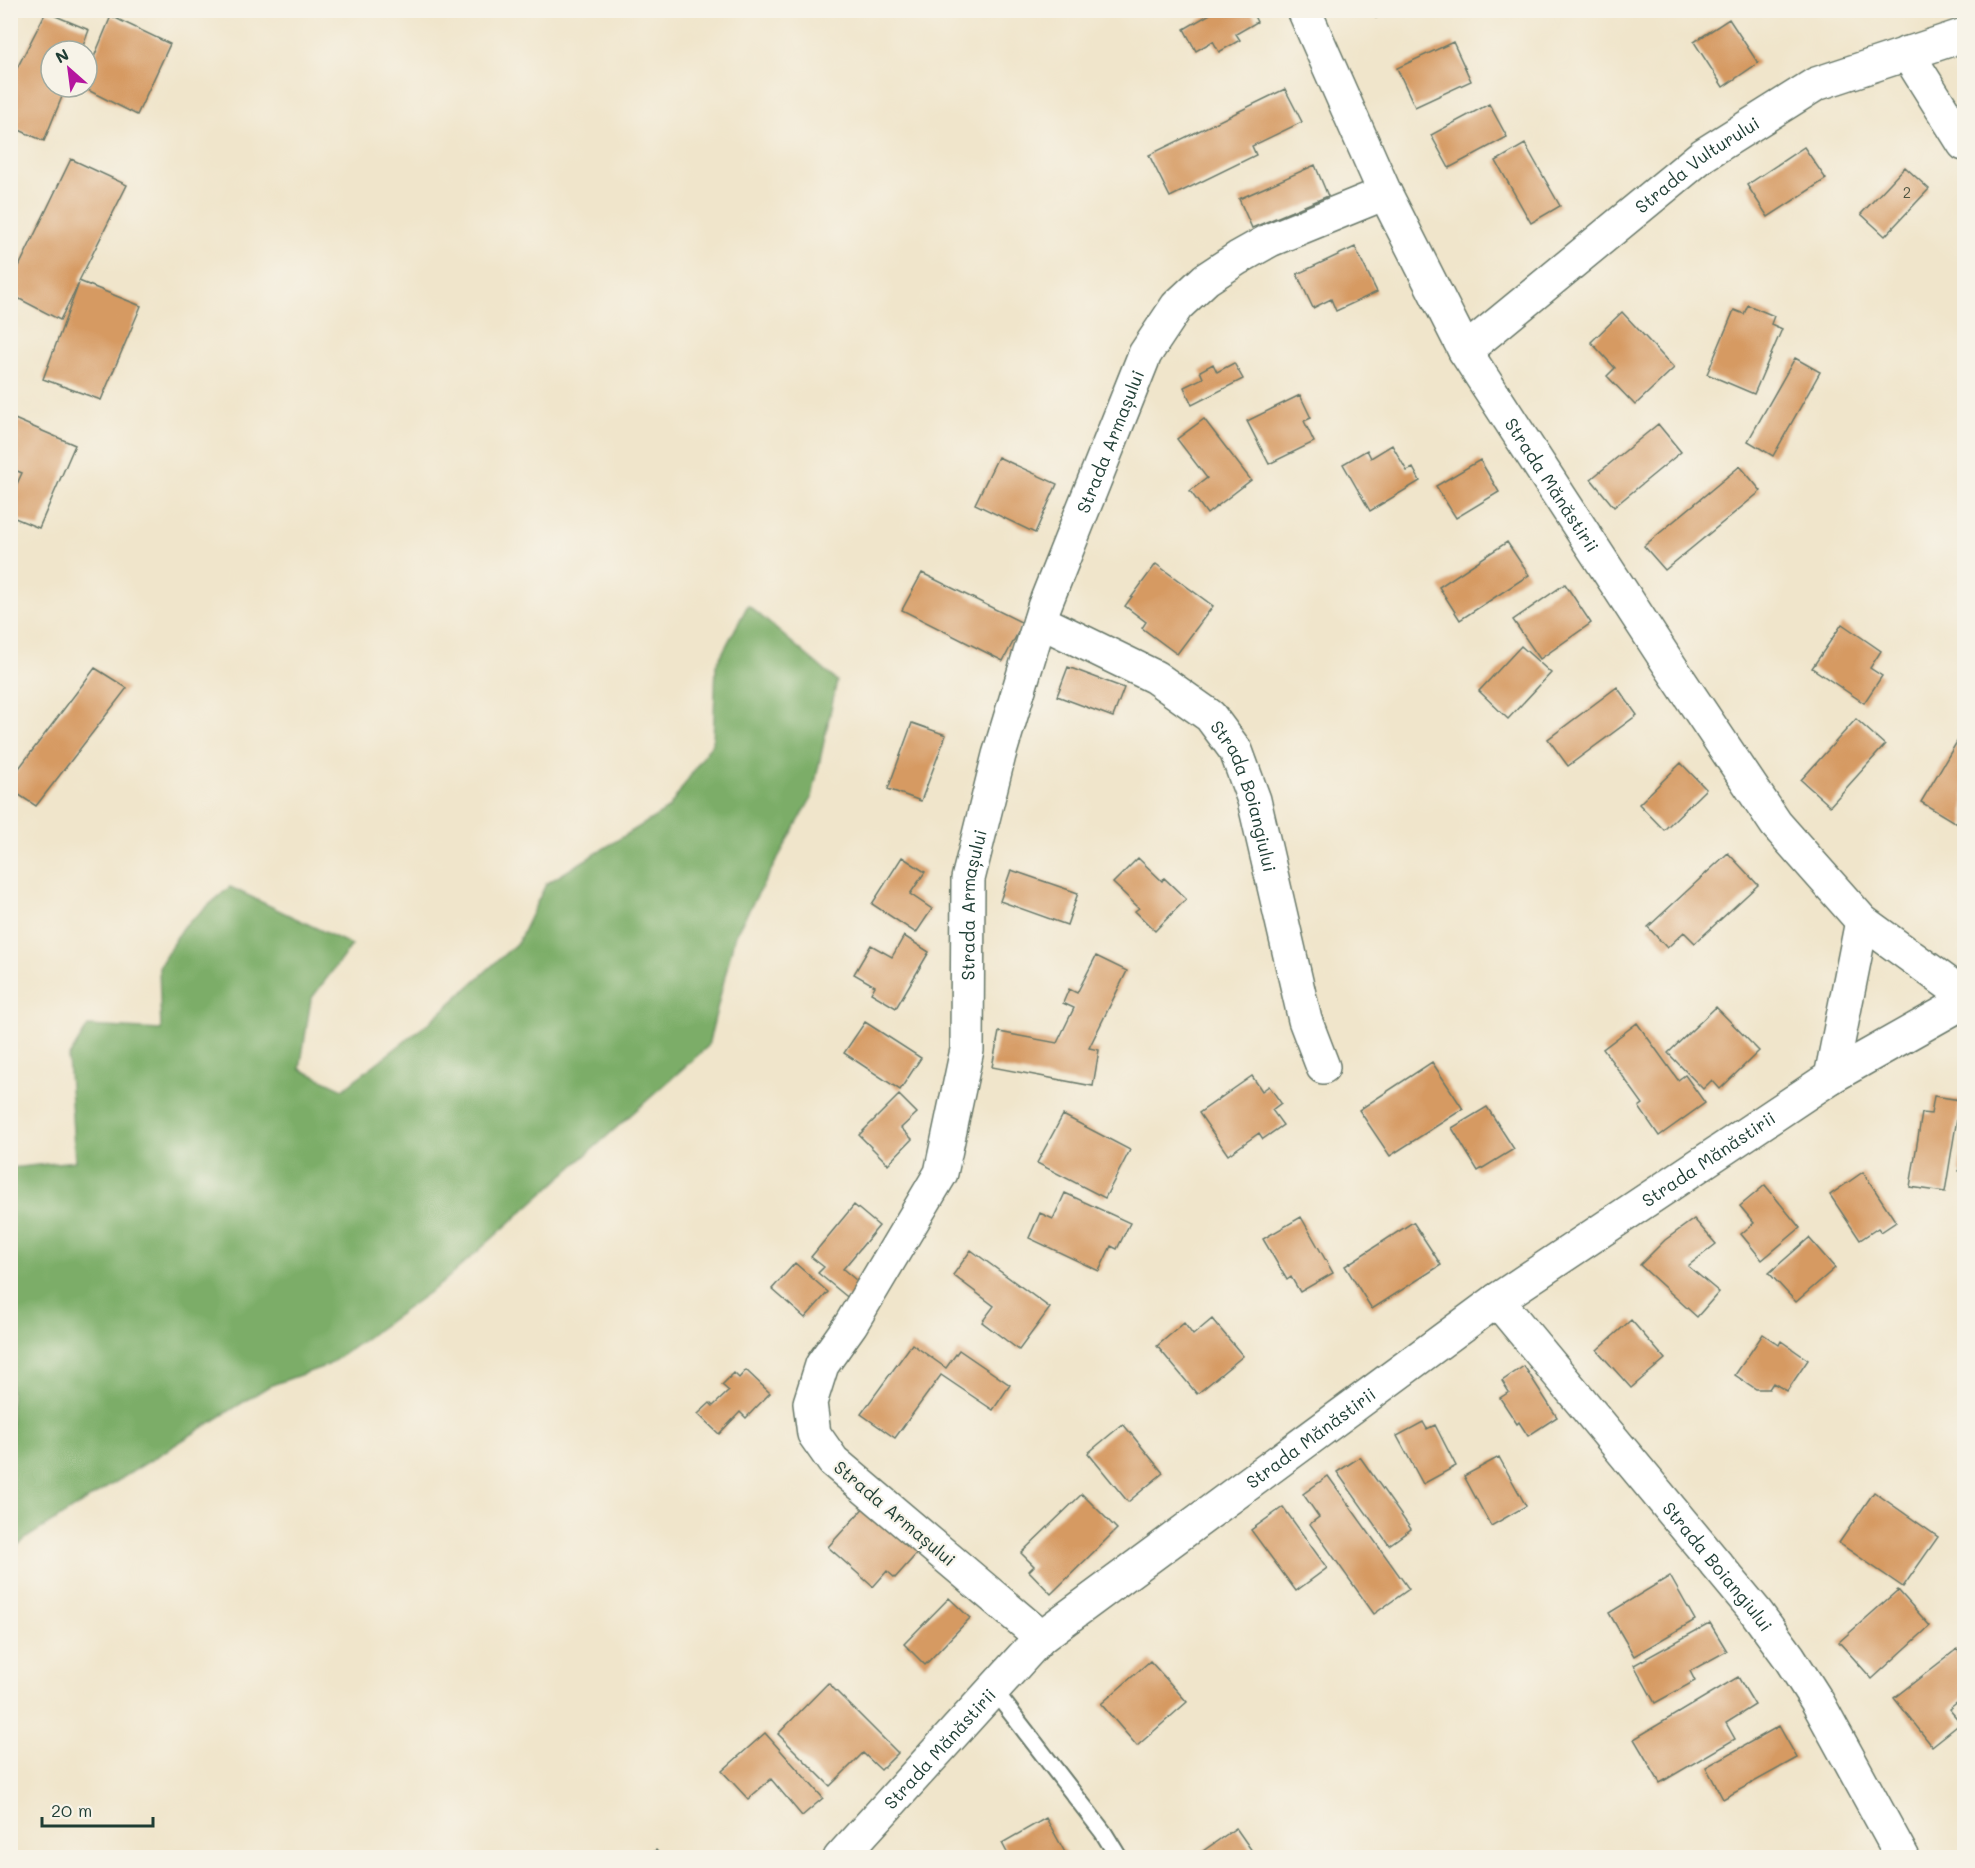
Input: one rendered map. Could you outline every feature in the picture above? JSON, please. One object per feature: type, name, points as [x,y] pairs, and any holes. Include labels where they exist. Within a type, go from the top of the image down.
[{"type":"street","name":"Strada Mănăstirii","points":[[1304,10],[1385,193],[1465,351],[1776,824],[1862,921],[1965,994]]},
{"type":"street","name":"Strada Vulturului","points":[[1465,351],[1703,155],[1816,84],[1965,35]]},
{"type":"street","points":[[1907,53],[1965,144]]},
{"type":"street","name":"Strada Armașului","points":[[1041,1637],[833,1461],[813,1434],[810,1402],[822,1365],[852,1324],[940,1173],[968,1050],[968,879],[999,755],[1040,621],[1145,354],[1177,306],[1206,279],[1270,240],[1385,193]]},
{"type":"street","name":"Strada Boiangiului","points":[[1040,621],[1155,677],[1210,716],[1236,751],[1254,800],[1305,1020],[1323,1067]]},
{"type":"street","points":[[1831,1077],[1862,921]]},
{"type":"street","name":"Strada Mănăstirii","points":[[840,1857],[1041,1637],[1497,1300],[1831,1077],[1965,1002]]},
{"type":"street","name":"Strada Boiangiului","points":[[1497,1300],[1756,1612],[1790,1657],[1903,1857]]},
{"type":"lane","points":[[993,1689],[1119,1857]]},
{"type":"green space","points":[[748,605],[837,681],[812,797],[735,935],[708,1046],[441,1284],[328,1365],[269,1386],[31,1535],[11,1550],[11,1168],[75,1161],[68,1058],[88,1026],[161,1030],[159,967],[182,928],[230,887],[352,945],[311,999],[300,1069],[343,1089],[431,1021],[518,942],[546,884],[668,809],[713,742],[716,665]]},
{"type":"building","points":[[1217,10],[1251,10],[1257,22],[1236,34],[1240,40],[1219,52],[1213,41],[1196,51],[1184,29]]},
{"type":"building","points":[[1373,10],[1392,10],[1376,18]]},
{"type":"building","points":[[46,12],[89,30],[86,39],[39,39],[39,99],[61,99],[44,141],[10,126],[10,82]]},
{"type":"building","points":[[111,16],[170,44],[137,115],[99,96],[99,45]]},
{"type":"building","points":[[1729,19],[1758,63],[1723,87],[1694,42]]},
{"type":"building","points":[[1453,42],[1471,81],[1415,107],[1397,68]]},
{"type":"building","points":[[1285,89],[1302,122],[1252,146],[1256,155],[1170,197],[1149,155]]},
{"type":"building","points":[[1489,104],[1507,137],[1449,168],[1431,135]]},
{"type":"building","points":[[1525,144],[1560,206],[1531,223],[1496,161]]},
{"type":"building","points":[[1804,147],[1826,179],[1768,217],[1747,185]]},
{"type":"building","points":[[71,159],[127,185],[79,281],[141,306],[101,400],[43,379],[79,283],[60,320],[10,294],[10,285]]},
{"type":"building","points":[[1315,165],[1328,196],[1252,228],[1239,199]]},
{"type":"building","points":[[1905,167],[1929,189],[1885,236],[1861,214]]},
{"type":"building","points":[[1355,247],[1377,292],[1336,311],[1331,299],[1313,308],[1297,274]]},
{"type":"building","points":[[1748,305],[1774,316],[1771,324],[1782,329],[1754,394],[1707,374],[1734,310],[1744,314]]},
{"type":"building","points":[[1622,312],[1674,368],[1635,405],[1607,376],[1615,368],[1591,342]]},
{"type":"building","points":[[1795,358],[1820,372],[1773,456],[1748,441]]},
{"type":"building","points":[[1234,363],[1243,379],[1192,405],[1184,387],[1203,378],[1200,371],[1213,364],[1217,372]]},
{"type":"building","points":[[1300,395],[1311,418],[1304,421],[1314,442],[1269,464],[1247,421]]},
{"type":"building","points":[[10,417],[75,445],[39,528],[10,516],[10,499],[22,473],[10,468]]},
{"type":"building","points":[[1204,419],[1251,480],[1207,514],[1190,491],[1207,478],[1177,439]]},
{"type":"building","points":[[1658,424],[1681,452],[1614,507],[1591,479]]},
{"type":"building","points":[[1392,445],[1407,471],[1413,468],[1420,481],[1370,511],[1343,464],[1367,450],[1371,458]]},
{"type":"building","points":[[998,457],[1057,484],[1035,533],[975,504]]},
{"type":"building","points":[[1480,460],[1499,492],[1456,518],[1436,486]]},
{"type":"building","points":[[1740,466],[1761,491],[1665,570],[1644,546]]},
{"type":"building","points":[[1507,542],[1529,575],[1460,620],[1439,587]]},
{"type":"building","points":[[1156,564],[1213,606],[1177,654],[1142,628],[1146,622],[1125,606]]},
{"type":"building","points":[[922,573],[1023,623],[1003,661],[902,610]]},
{"type":"building","points":[[1565,584],[1591,623],[1540,659],[1513,620]]},
{"type":"building","points":[[1842,624],[1881,651],[1870,668],[1882,676],[1864,703],[1812,668]]},
{"type":"building","points":[[1521,646],[1551,673],[1508,719],[1479,691]]},
{"type":"building","points":[[1068,667],[1124,688],[1113,717],[1057,696]]},
{"type":"building","points":[[95,668],[127,688],[36,806],[10,789],[10,780]]},
{"type":"building","points":[[1617,687],[1637,715],[1568,766],[1548,739]]},
{"type":"building","points":[[1856,719],[1885,745],[1830,806],[1801,780]]},
{"type":"building","points":[[912,723],[946,735],[921,801],[888,789]]},
{"type":"building","points":[[1964,730],[1964,828],[1921,802]]},
{"type":"building","points":[[1681,763],[1706,789],[1664,830],[1639,804]]},
{"type":"building","points":[[1728,853],[1758,885],[1695,943],[1684,932],[1667,948],[1648,927]]},
{"type":"building","points":[[902,857],[925,872],[910,894],[932,909],[916,933],[872,904]]},
{"type":"building","points":[[1138,858],[1162,881],[1164,878],[1186,899],[1155,931],[1135,911],[1139,908],[1113,883]]},
{"type":"building","points":[[1011,870],[1078,893],[1067,925],[1000,901]]},
{"type":"building","points":[[904,936],[929,952],[896,1008],[871,993],[875,986],[854,974],[871,945],[892,957]]},
{"type":"building","points":[[1096,956],[1127,971],[1089,1048],[1099,1050],[1093,1086],[992,1067],[999,1032],[1057,1043],[1074,1008],[1063,1003],[1069,989],[1077,993]]},
{"type":"building","points":[[1716,1007],[1759,1051],[1720,1089],[1712,1080],[1703,1089],[1668,1053]]},
{"type":"building","points":[[865,1022],[921,1058],[900,1090],[844,1053]]},
{"type":"building","points":[[1637,1023],[1678,1080],[1685,1075],[1705,1103],[1659,1136],[1639,1107],[1643,1104],[1603,1049]]},
{"type":"building","points":[[1432,1062],[1463,1109],[1390,1156],[1359,1110]]},
{"type":"building","points":[[1252,1076],[1262,1091],[1269,1086],[1281,1103],[1272,1110],[1283,1125],[1263,1139],[1259,1133],[1228,1155],[1199,1113]]},
{"type":"building","points":[[899,1095],[917,1113],[901,1128],[912,1139],[888,1164],[859,1135]]},
{"type":"building","points":[[1934,1096],[1960,1100],[1945,1192],[1910,1187],[1922,1113],[1931,1114]]},
{"type":"building","points":[[1487,1107],[1514,1149],[1478,1171],[1452,1128]]},
{"type":"building","points":[[1063,1115],[1130,1150],[1105,1198],[1037,1163]]},
{"type":"building","points":[[1964,1137],[1964,1172],[1959,1171]]},
{"type":"building","points":[[1863,1172],[1896,1222],[1881,1232],[1878,1228],[1860,1240],[1830,1195]]},
{"type":"building","points":[[1765,1185],[1800,1228],[1762,1260],[1741,1234],[1754,1223],[1740,1206]]},
{"type":"building","points":[[1065,1193],[1130,1223],[1117,1249],[1111,1246],[1099,1271],[1029,1238],[1040,1213],[1053,1219]]},
{"type":"building","points":[[854,1205],[879,1226],[843,1269],[863,1286],[851,1300],[818,1273],[824,1267],[811,1257]]},
{"type":"building","points":[[1301,1217],[1333,1273],[1300,1292],[1291,1277],[1287,1280],[1263,1239]]},
{"type":"building","points":[[1694,1219],[1716,1244],[1688,1266],[1719,1292],[1697,1317],[1640,1265],[1665,1240]]},
{"type":"building","points":[[1413,1222],[1441,1265],[1372,1309],[1345,1266]]},
{"type":"building","points":[[1809,1238],[1835,1268],[1796,1302],[1769,1273]]},
{"type":"building","points":[[971,1250],[1050,1308],[1019,1350],[982,1322],[994,1306],[953,1275]]},
{"type":"building","points":[[795,1263],[828,1292],[805,1318],[772,1289]]},
{"type":"building","points":[[1212,1319],[1243,1356],[1197,1394],[1157,1346],[1184,1323],[1193,1335]]},
{"type":"building","points":[[1631,1320],[1665,1359],[1631,1388],[1597,1350]]},
{"type":"building","points":[[1763,1334],[1779,1345],[1781,1341],[1808,1360],[1787,1391],[1773,1383],[1769,1389],[1756,1389],[1735,1375]]},
{"type":"building","points":[[912,1344],[946,1368],[959,1350],[1010,1385],[993,1410],[941,1375],[895,1438],[861,1414]]},
{"type":"building","points":[[1524,1366],[1557,1417],[1528,1436],[1500,1398],[1509,1392],[1502,1381]]},
{"type":"building","points":[[746,1370],[770,1393],[746,1418],[740,1412],[719,1434],[698,1414],[710,1403],[713,1406],[729,1391],[722,1385],[734,1373],[739,1378]]},
{"type":"building","points":[[1423,1422],[1427,1429],[1435,1425],[1456,1466],[1423,1484],[1397,1436]]},
{"type":"building","points":[[1123,1424],[1163,1473],[1128,1502],[1088,1453]]},
{"type":"building","points":[[1360,1457],[1411,1529],[1389,1545],[1337,1472]]},
{"type":"building","points":[[1499,1457],[1526,1506],[1491,1526],[1464,1476]]},
{"type":"building","points":[[1328,1476],[1409,1589],[1374,1614],[1310,1524],[1319,1517],[1303,1494]]},
{"type":"building","points":[[1874,1492],[1938,1537],[1903,1587],[1839,1543]]},
{"type":"building","points":[[1082,1494],[1117,1529],[1051,1594],[1029,1571],[1034,1566],[1021,1553]]},
{"type":"building","points":[[868,1503],[920,1550],[895,1578],[887,1571],[873,1587],[828,1547]]},
{"type":"building","points":[[1283,1507],[1327,1568],[1296,1591],[1251,1530]]},
{"type":"building","points":[[1670,1576],[1695,1620],[1634,1656],[1609,1613]]},
{"type":"building","points":[[1898,1590],[1930,1626],[1872,1679],[1839,1642]]},
{"type":"building","points":[[949,1598],[970,1618],[925,1665],[904,1644]]},
{"type":"building","points":[[1710,1623],[1727,1651],[1690,1671],[1695,1681],[1655,1703],[1634,1665]]},
{"type":"building","points":[[1957,1649],[1964,1658],[1964,1697],[1949,1709],[1961,1723],[1932,1746],[1894,1698]]},
{"type":"building","points":[[1150,1661],[1187,1702],[1137,1746],[1101,1704]]},
{"type":"building","points":[[1738,1677],[1755,1705],[1726,1723],[1735,1739],[1660,1783],[1634,1739]]},
{"type":"building","points":[[828,1683],[898,1753],[881,1770],[863,1753],[830,1786],[778,1734]]},
{"type":"building","points":[[1779,1726],[1797,1758],[1723,1799],[1706,1767]]},
{"type":"building","points":[[765,1733],[823,1798],[802,1816],[771,1779],[748,1799],[722,1771]]},
{"type":"building","points":[[1046,1818],[1068,1858],[1010,1858],[1002,1843]]},
{"type":"building","points":[[1236,1828],[1257,1858],[1193,1858]]},
{"type":"building","points":[[656,1850],[663,1858],[647,1858]]}]
